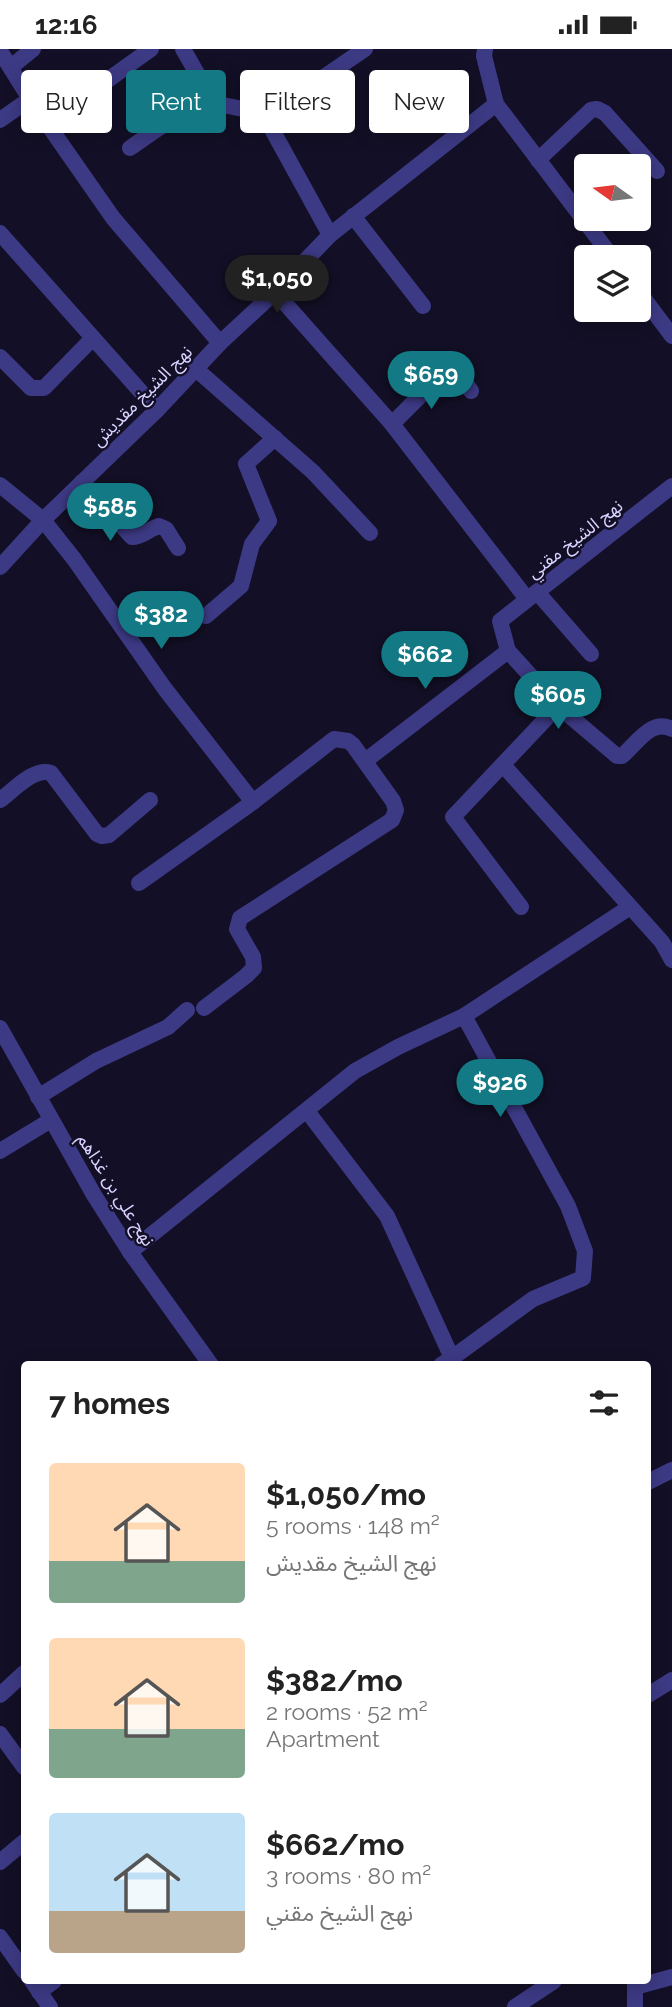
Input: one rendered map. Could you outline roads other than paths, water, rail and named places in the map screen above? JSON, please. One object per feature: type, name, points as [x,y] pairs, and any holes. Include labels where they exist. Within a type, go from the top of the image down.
[{"type":"street","points":[[10,67],[33,49]]},
{"type":"street","points":[[112,77],[151,49]]},
{"type":"street","points":[[183,49],[195,70]]},
{"type":"street","points":[[334,70],[365,49]]},
{"type":"street","points":[[485,49],[484,57],[496,104],[603,245]]},
{"type":"street","points":[[0,51],[21,85]]},
{"type":"street","name":"نهج الشيخ مقديش","points":[[0,567],[43,520],[157,410],[220,343],[275,292],[330,235],[496,104]]},
{"type":"street","points":[[0,120],[21,105]]},
{"type":"street","points":[[538,160],[591,110],[597,110],[605,113],[657,171]]},
{"type":"street","points":[[54,133],[113,218],[220,343]]},
{"type":"street","points":[[130,148],[152,133]]},
{"type":"street","points":[[274,133],[330,235]]},
{"type":"street","points":[[354,216],[423,306]]},
{"type":"street","points":[[0,233],[157,410]]},
{"type":"street","points":[[275,292],[392,424],[532,595],[591,654]]},
{"type":"street","points":[[651,308],[672,336]]},
{"type":"street","points":[[0,357],[31,388],[44,388],[93,338]]},
{"type":"street","points":[[392,424],[448,368],[458,371],[471,391]]},
{"type":"street","points":[[197,370],[313,472],[370,533]]},
{"type":"street","points":[[206,616],[241,586],[252,544],[269,520],[246,464],[275,438]]},
{"type":"street","points":[[82,482],[132,537],[141,537],[151,528],[159,526],[166,529],[178,548]]},
{"type":"street","points":[[0,485],[43,520],[82,570],[165,689],[253,802]]},
{"type":"street","name":"نهج الشيخ مقني","points":[[508,651],[500,621],[672,486]]},
{"type":"street","points":[[365,761],[508,651],[558,706],[617,756],[622,756],[652,727],[664,725],[672,729]]},
{"type":"street","points":[[521,907],[453,817],[558,706]]},
{"type":"street","points":[[38,1097],[96,1061],[168,1027],[246,976],[254,968],[253,957],[237,929],[240,918],[388,823],[395,815],[393,801],[348,741],[334,740],[139,883]]},
{"type":"street","points":[[503,765],[662,942],[672,960]]},
{"type":"street","points":[[0,800],[36,773],[51,773],[97,834],[102,836],[109,835],[150,800]]},
{"type":"street","points":[[130,1252],[355,1071],[464,1016],[630,907]]},
{"type":"street","points":[[307,1111],[387,1216],[446,1361],[533,1299],[583,1278],[585,1251],[568,1206],[464,1016]]},
{"type":"street","name":"نهج علي بن غذاهم","points":[[0,1028],[130,1252],[208,1361]]},
{"type":"street","points":[[0,1151],[51,1120]]},
{"type":"street","points":[[651,1480],[672,1470]]},
{"type":"street","points":[[0,1695],[21,1676]]},
{"type":"street","points":[[651,1693],[672,1680]]},
{"type":"street","points":[[0,1734],[21,1763]]},
{"type":"street","points":[[0,1862],[21,1844]]},
{"type":"street","points":[[1,1941],[21,1967]]},
{"type":"street","points":[[651,1981],[672,1977]]},
{"type":"street","points":[[515,2007],[550,1984]]},
{"type":"street","points":[[635,1984],[635,2007]]},
{"type":"street","points":[[36,1986],[50,2007]]}]
